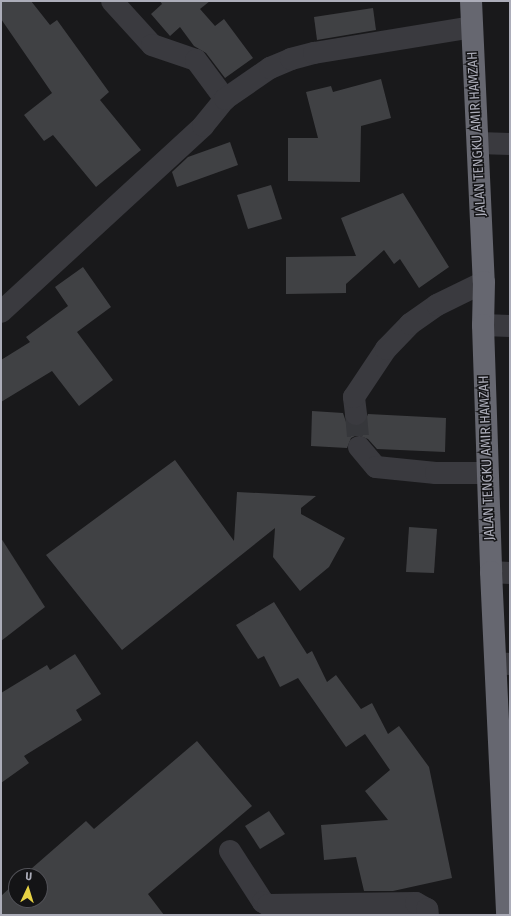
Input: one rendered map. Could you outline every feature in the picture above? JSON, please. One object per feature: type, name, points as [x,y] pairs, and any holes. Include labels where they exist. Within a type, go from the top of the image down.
[{"type":"highway","name":"JALAN TENGKU AMIR HAMZAH","points":[[471,1],[484,282],[482,325],[487,473],[500,573],[507,915]]},
{"type":"street","points":[[112,1],[152,45],[196,60],[225,100]]},
{"type":"street","points":[[1,312],[203,126],[225,100],[270,68],[291,58],[472,27]]},
{"type":"street","points":[[478,143],[510,144]]},
{"type":"street","points":[[356,414],[354,397],[386,349],[410,324],[437,305],[484,282]]},
{"type":"street","points":[[482,325],[510,326]]},
{"type":"street","points":[[359,447],[376,467],[436,472],[487,473]]},
{"type":"street","points":[[230,851],[263,902],[268,905],[416,902],[427,909],[428,915]]},
{"type":"building","points":[[1,1],[31,1],[50,25],[57,20],[109,92],[100,100],[141,150],[96,187],[53,135],[44,141],[24,115],[52,93],[1,19]]},
{"type":"building","points":[[160,1],[210,1],[200,9],[215,26],[224,19],[253,58],[225,78],[206,53],[194,46],[180,27],[170,36],[151,14],[162,4]]},
{"type":"building","points":[[373,8],[376,30],[317,40],[314,17]]},
{"type":"building","points":[[381,79],[391,118],[361,126],[360,182],[288,181],[288,138],[318,138],[306,92],[331,86],[333,92]]},
{"type":"building","points":[[230,142],[238,165],[177,187],[172,172],[188,157]]},
{"type":"building","points":[[271,185],[282,219],[248,229],[237,195]]},
{"type":"building","points":[[403,193],[449,267],[419,288],[400,259],[394,264],[384,250],[346,284],[346,293],[286,294],[286,257],[356,256],[341,218]]},
{"type":"building","points":[[83,267],[111,307],[77,332],[113,380],[79,406],[52,371],[1,402],[1,360],[30,342],[26,337],[68,306],[55,287]]},
{"type":"building","points":[[312,411],[343,413],[346,422],[357,426],[364,424],[368,414],[446,418],[445,452],[377,449],[368,439],[357,435],[351,438],[347,448],[311,446]]},
{"type":"building","points":[[175,460],[234,541],[237,492],[316,496],[301,508],[301,514],[345,538],[329,567],[300,591],[273,557],[275,528],[122,650],[46,555]]},
{"type":"building","points":[[409,527],[437,529],[434,573],[406,572]]},
{"type":"building","points":[[1,538],[45,607],[1,641]]},
{"type":"building","points":[[274,602],[307,654],[312,651],[327,682],[336,675],[361,709],[372,703],[388,734],[399,726],[429,767],[452,878],[393,891],[364,891],[356,857],[324,860],[321,825],[388,820],[365,791],[390,770],[365,734],[346,747],[298,678],[280,687],[264,656],[258,659],[236,625]]},
{"type":"building","points":[[75,654],[101,694],[76,710],[82,720],[24,756],[29,763],[1,783],[1,693],[47,665],[50,670]]},
{"type":"building","points":[[197,741],[252,806],[148,894],[164,915],[1,915],[1,896],[8,889],[8,908],[48,908],[48,868],[32,868],[86,821],[94,829]]},
{"type":"building","points":[[269,811],[285,834],[260,849],[245,826]]},
{"type":"tunnel","points":[[356,414],[359,447]]}]
